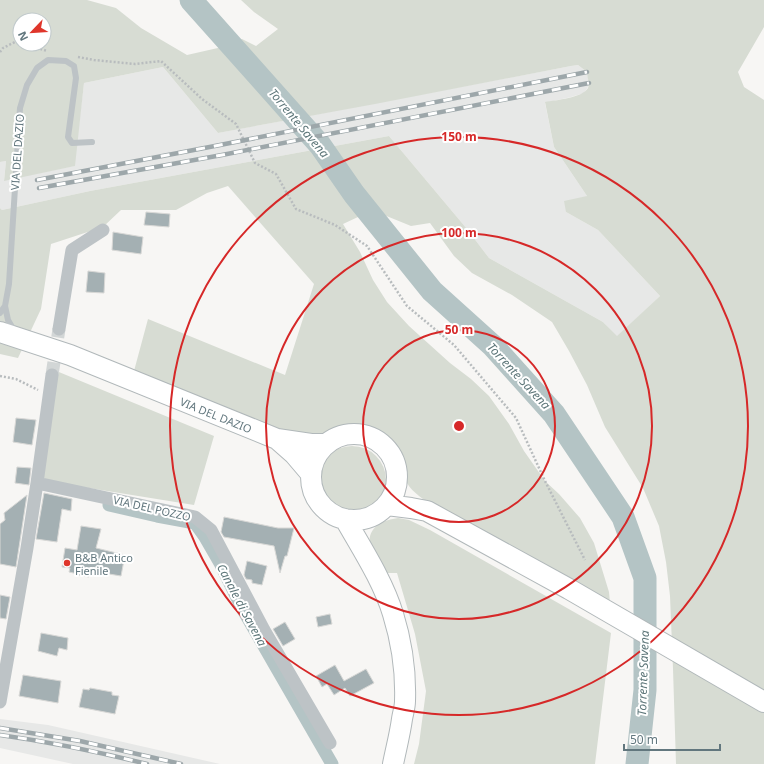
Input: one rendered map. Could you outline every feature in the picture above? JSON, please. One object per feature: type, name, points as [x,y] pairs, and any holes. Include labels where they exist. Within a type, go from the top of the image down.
[{"type":"main road","name":"VIA DEL DAZIO","points":[[0,332],[70,355],[277,439],[311,444],[325,444]]},
{"type":"main road","points":[[367,558],[367,531],[379,511],[395,493],[398,478],[396,466],[391,454],[383,444],[372,437],[360,433],[347,433],[335,437],[325,444],[317,453],[311,474],[311,484],[319,503],[335,516],[345,520],[358,520],[379,511],[411,508],[426,511],[569,589],[764,702]]},
{"type":"main road","name":"VIA DEL DAZIO","points":[[277,439],[294,454],[311,474]]},
{"type":"main road","points":[[398,478],[417,498],[426,511]]},
{"type":"main road","points":[[345,520],[367,558],[393,613],[404,660],[405,702],[393,764]]},
{"type":"street","points":[[60,328],[72,250],[103,230]]},
{"type":"street","points":[[0,702],[27,548],[52,375]]},
{"type":"street","name":"VIA DEL POZZO","points":[[37,483],[194,517],[211,530],[264,630],[330,743]]},
{"type":"lane","name":"VIA DEL DAZIO","points":[[20,339],[8,320],[5,306],[9,284],[20,108],[28,85],[37,68],[48,60],[66,61],[74,66],[76,78],[68,137],[72,143],[92,142]]},
{"type":"lane","name":"VIA DEL DAZIO","points":[[0,313],[5,306]]},
{"type":"path","points":[[0,52],[3,48],[12,43]]},
{"type":"path","points":[[78,58],[135,64],[161,61],[202,99],[236,124],[255,163],[276,174],[296,209],[335,225],[367,246],[407,306],[454,345],[516,418],[545,481],[585,560]]},
{"type":"path","points":[[0,376],[16,379],[49,396]]},
{"type":"shaded area","points":[[0,0],[87,0],[116,8],[141,28],[187,55],[231,45],[242,39],[256,46],[278,29],[254,12],[241,0],[764,0],[764,27],[738,72],[744,87],[764,100],[764,764],[676,764],[670,596],[666,562],[659,526],[643,488],[605,427],[587,385],[552,322],[512,295],[472,273],[454,256],[430,223],[411,226],[384,215],[358,217],[343,224],[360,252],[373,280],[387,302],[409,326],[489,396],[509,424],[524,451],[545,481],[559,494],[580,518],[594,543],[609,592],[610,603],[424,500],[407,483],[400,462],[393,448],[388,442],[375,433],[368,430],[345,428],[315,438],[296,437],[134,371],[148,319],[285,375],[314,284],[228,186],[207,193],[176,210],[121,210],[103,227],[51,244],[41,309],[18,358],[0,354],[0,208],[2,210],[90,191],[389,136],[467,229],[489,258],[603,322],[617,336],[660,296],[598,230],[566,212],[564,201],[587,196],[554,147],[545,102],[568,98],[585,91],[589,86],[587,72],[578,65],[571,66],[218,133],[163,67],[84,83],[75,166],[4,181],[6,161],[0,162]]},
{"type":"shaded area","points":[[578,65],[587,72],[589,83],[584,93],[545,103],[554,147],[587,196],[566,212],[598,230],[660,296],[617,337],[603,322],[489,258],[467,229],[389,136],[90,191],[2,210],[0,208],[0,162],[6,161],[4,180],[74,166],[84,83],[163,67],[218,133]]},
{"type":"shaded area","points":[[54,370],[214,436],[194,505],[39,480]]},
{"type":"shaded area","points":[[352,446],[365,449],[376,456],[383,467],[386,480],[383,493],[376,504],[365,511],[352,514],[339,511],[328,504],[321,493],[318,480],[321,467],[328,456],[339,449]]},
{"type":"shaded area","points":[[398,518],[409,520],[430,530],[611,633],[595,764],[414,764],[419,744],[426,691],[415,634],[397,573],[384,573],[370,545],[371,533],[377,526]]},
{"type":"shaded area","points":[[0,719],[48,725],[220,764],[73,764],[0,748]]},
{"type":"building","points":[[146,212],[170,214],[169,227],[144,225]]},
{"type":"building","points":[[113,232],[143,237],[141,254],[112,250]]},
{"type":"building","points":[[88,271],[105,273],[104,293],[86,292]]},
{"type":"building","points":[[16,418],[36,420],[32,445],[13,442]]},
{"type":"building","points":[[17,467],[31,468],[29,485],[15,483]]},
{"type":"building","points":[[44,493],[72,499],[71,511],[62,509],[57,542],[36,539]]},
{"type":"building","points":[[27,495],[16,567],[0,564],[0,524],[5,520],[4,513]]},
{"type":"building","points":[[224,517],[278,528],[294,528],[287,556],[285,556],[280,573],[274,546],[224,537],[221,532]]},
{"type":"building","points":[[81,526],[101,529],[96,548],[125,555],[121,576],[91,571],[89,577],[69,572],[70,568],[62,567],[65,548],[77,550]]},
{"type":"building","points":[[247,561],[267,566],[262,585],[252,583],[252,580],[246,579],[244,575]]},
{"type":"building","points":[[0,595],[10,597],[6,619],[0,618]]},
{"type":"building","points":[[330,614],[332,624],[318,627],[316,617]]},
{"type":"building","points":[[285,622],[295,639],[283,646],[273,629]]},
{"type":"building","points":[[41,633],[68,638],[67,650],[59,648],[57,656],[38,651]]},
{"type":"building","points":[[335,665],[344,681],[366,669],[374,683],[350,696],[345,688],[334,695],[327,684],[322,687],[316,676]]},
{"type":"building","points":[[23,675],[61,681],[58,703],[19,696]]},
{"type":"building","points":[[90,688],[112,692],[112,695],[119,696],[115,714],[79,707],[83,689],[89,690]]},
{"type":"waterway","name":"Torrente Savena","points":[[191,0],[320,145],[354,194],[432,291],[493,346],[554,414],[623,517],[645,578],[645,690],[637,764]]},
{"type":"waterway","name":"Canale di Savena","points":[[109,505],[195,523],[220,563],[242,608],[332,764]]},
{"type":"tunnel","points":[[52,375],[59,329]]},
{"type":"railway","points":[[37,180],[587,72]]},
{"type":"railway","points":[[39,188],[222,155],[589,83]]},
{"type":"railway","points":[[0,728],[80,741],[181,764]]},
{"type":"railway","points":[[0,735],[111,755],[147,764]]},
{"type":"place","name":"B&B Antico Fienile","points":[[67,563]]}]
